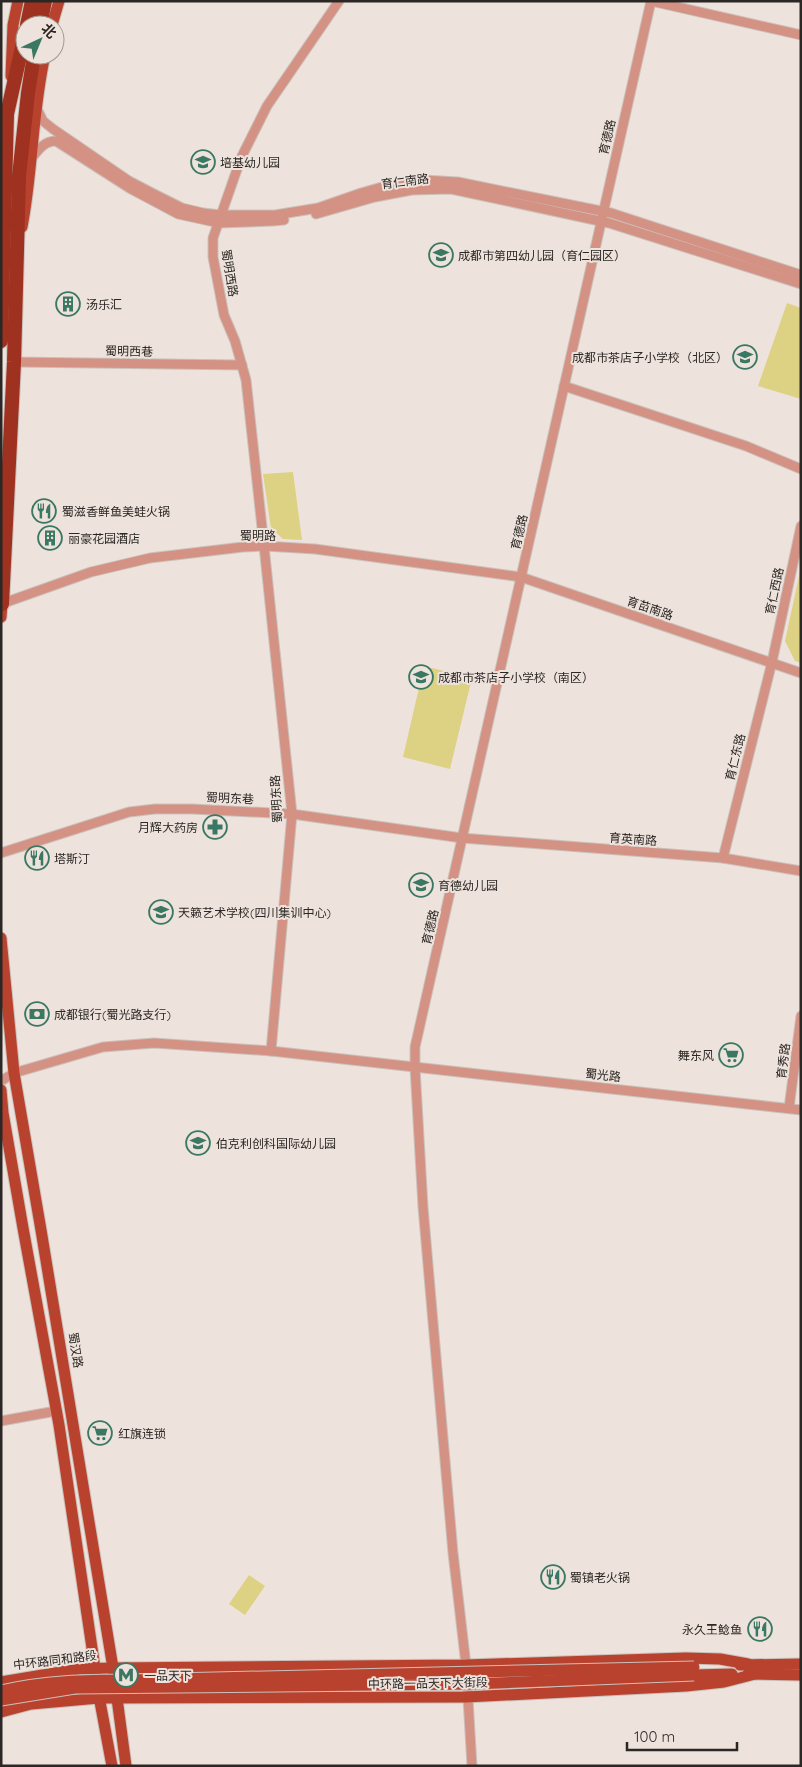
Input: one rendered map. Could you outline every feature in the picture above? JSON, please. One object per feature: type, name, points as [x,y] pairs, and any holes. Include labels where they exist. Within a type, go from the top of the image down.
[{"type":"highway","points":[[29,15],[32,1]]},
{"type":"highway","points":[[42,15],[45,1]]},
{"type":"highway","points":[[1,341],[6,110],[17,65]]},
{"type":"highway","points":[[1,604],[14,362],[20,176],[32,65]]},
{"type":"main road","points":[[6,110],[13,25],[18,1]]},
{"type":"main road","points":[[55,15],[59,1]]},
{"type":"main road","points":[[17,256],[28,197],[36,106],[43,65]]},
{"type":"main road","points":[[1,604],[1,617]]},
{"type":"main road","name":"蜀汉路","points":[[1,938],[14,1073],[113,1668],[126,1766]]},
{"type":"main road","points":[[1,1090],[3,1113],[56,1411],[99,1698],[112,1766]]},
{"type":"main road","name":"中环路一品天下大街段","points":[[113,1668],[466,1665],[686,1658],[720,1658],[748,1664]]},
{"type":"main road","name":"中环路一品天下大街段","points":[[694,1671],[748,1664],[801,1664]]},
{"type":"main road","name":"中环路同和路段","points":[[1,1682],[70,1671],[113,1668]]},
{"type":"main road","points":[[1,1691],[38,1684],[84,1680],[694,1671]]},
{"type":"main road","points":[[1,1700],[75,1688],[473,1684],[694,1671]]},
{"type":"main road","name":"中环路一品天下大街段","points":[[694,1671],[801,1675]]},
{"type":"main road","name":"中环路一品天下大街段","points":[[99,1698],[466,1697],[686,1686],[724,1682],[755,1674]]},
{"type":"main road","points":[[1,1712],[31,1704],[99,1698]]},
{"type":"street","name":"蜀明西路","points":[[264,546],[246,380],[224,315],[213,257],[213,238],[241,158],[267,106],[339,1]]},
{"type":"street","points":[[651,1],[801,35]]},
{"type":"street","name":"育德路","points":[[472,1766],[466,1697],[466,1665],[453,1553],[423,1207],[415,1068],[416,1047],[651,1]]},
{"type":"street","points":[[36,106],[43,121],[129,181],[182,208],[220,219],[275,215],[318,208],[380,188],[424,180],[458,182],[619,215],[801,274]]},
{"type":"street","name":"育仁南路","points":[[31,160],[44,144],[49,141],[56,141],[131,189],[178,214],[220,219],[273,221],[318,214],[374,197],[412,190],[451,189],[642,232],[801,284]]},
{"type":"street","name":"蜀明西巷","points":[[14,362],[242,365]]},
{"type":"street","points":[[564,386],[746,446],[801,469]]},
{"type":"street","name":"育仁西路","points":[[772,662],[801,526]]},
{"type":"street","name":"蜀明路","points":[[1,604],[91,572],[150,558],[243,547],[264,546],[360,554],[521,578]]},
{"type":"street","name":"蜀明东路","points":[[264,546],[292,814],[271,1051]]},
{"type":"street","name":"育苗南路","points":[[521,578],[801,673]]},
{"type":"street","name":"育仁东路","points":[[723,858],[772,662]]},
{"type":"street","name":"蜀明东巷","points":[[1,853],[129,812],[155,809],[292,814],[462,838]]},
{"type":"street","name":"育英南路","points":[[462,838],[723,858],[801,871]]},
{"type":"street","name":"育秀路","points":[[789,1108],[801,1016]]},
{"type":"street","name":"蜀光路","points":[[1,1081],[14,1073],[103,1047],[154,1043],[271,1051],[801,1110]]},
{"type":"street","points":[[1,1421],[56,1411]]},
{"type":"shaded area","points":[[787,303],[801,308],[801,399],[758,386]]},
{"type":"shaded area","points":[[293,472],[302,540],[283,539],[271,528],[263,474]]},
{"type":"shaded area","points":[[801,567],[801,663],[795,661],[785,641]]},
{"type":"shaded area","points":[[424,666],[472,678],[450,769],[403,757]]},
{"type":"shaded area","points":[[249,1575],[265,1586],[245,1615],[229,1604]]},
{"type":"place","name":"培基幼儿园","points":[[203,162]]},
{"type":"place","name":"成都市第四幼儿园（育仁园区）","points":[[441,255]]},
{"type":"place","name":"汤乐汇","points":[[68,304]]},
{"type":"place","name":"成都市茶店子小学校（北区）","points":[[745,357]]},
{"type":"place","name":"蜀滋香鲜鱼美蛙火锅","points":[[44,511]]},
{"type":"place","name":"丽豪花园酒店","points":[[50,538]]},
{"type":"place","name":"成都市茶店子小学校（南区）","points":[[421,677]]},
{"type":"place","name":"月辉大药房","points":[[215,827]]},
{"type":"place","name":"塔斯汀","points":[[37,858]]},
{"type":"place","name":"育德幼儿园","points":[[421,885]]},
{"type":"place","name":"天籁艺术学校(四川集训中心)","points":[[161,912]]},
{"type":"place","name":"成都银行(蜀光路支行)","points":[[37,1014]]},
{"type":"place","name":"舞东风","points":[[731,1055]]},
{"type":"place","name":"伯克利创科国际幼儿园","points":[[198,1143]]},
{"type":"place","name":"红旗连锁","points":[[100,1433]]},
{"type":"place","name":"蜀镇老火锅","points":[[553,1577]]},
{"type":"place","name":"永久王鲶鱼","points":[[760,1629]]},
{"type":"place","name":"一品天下","points":[[126,1675]]}]
